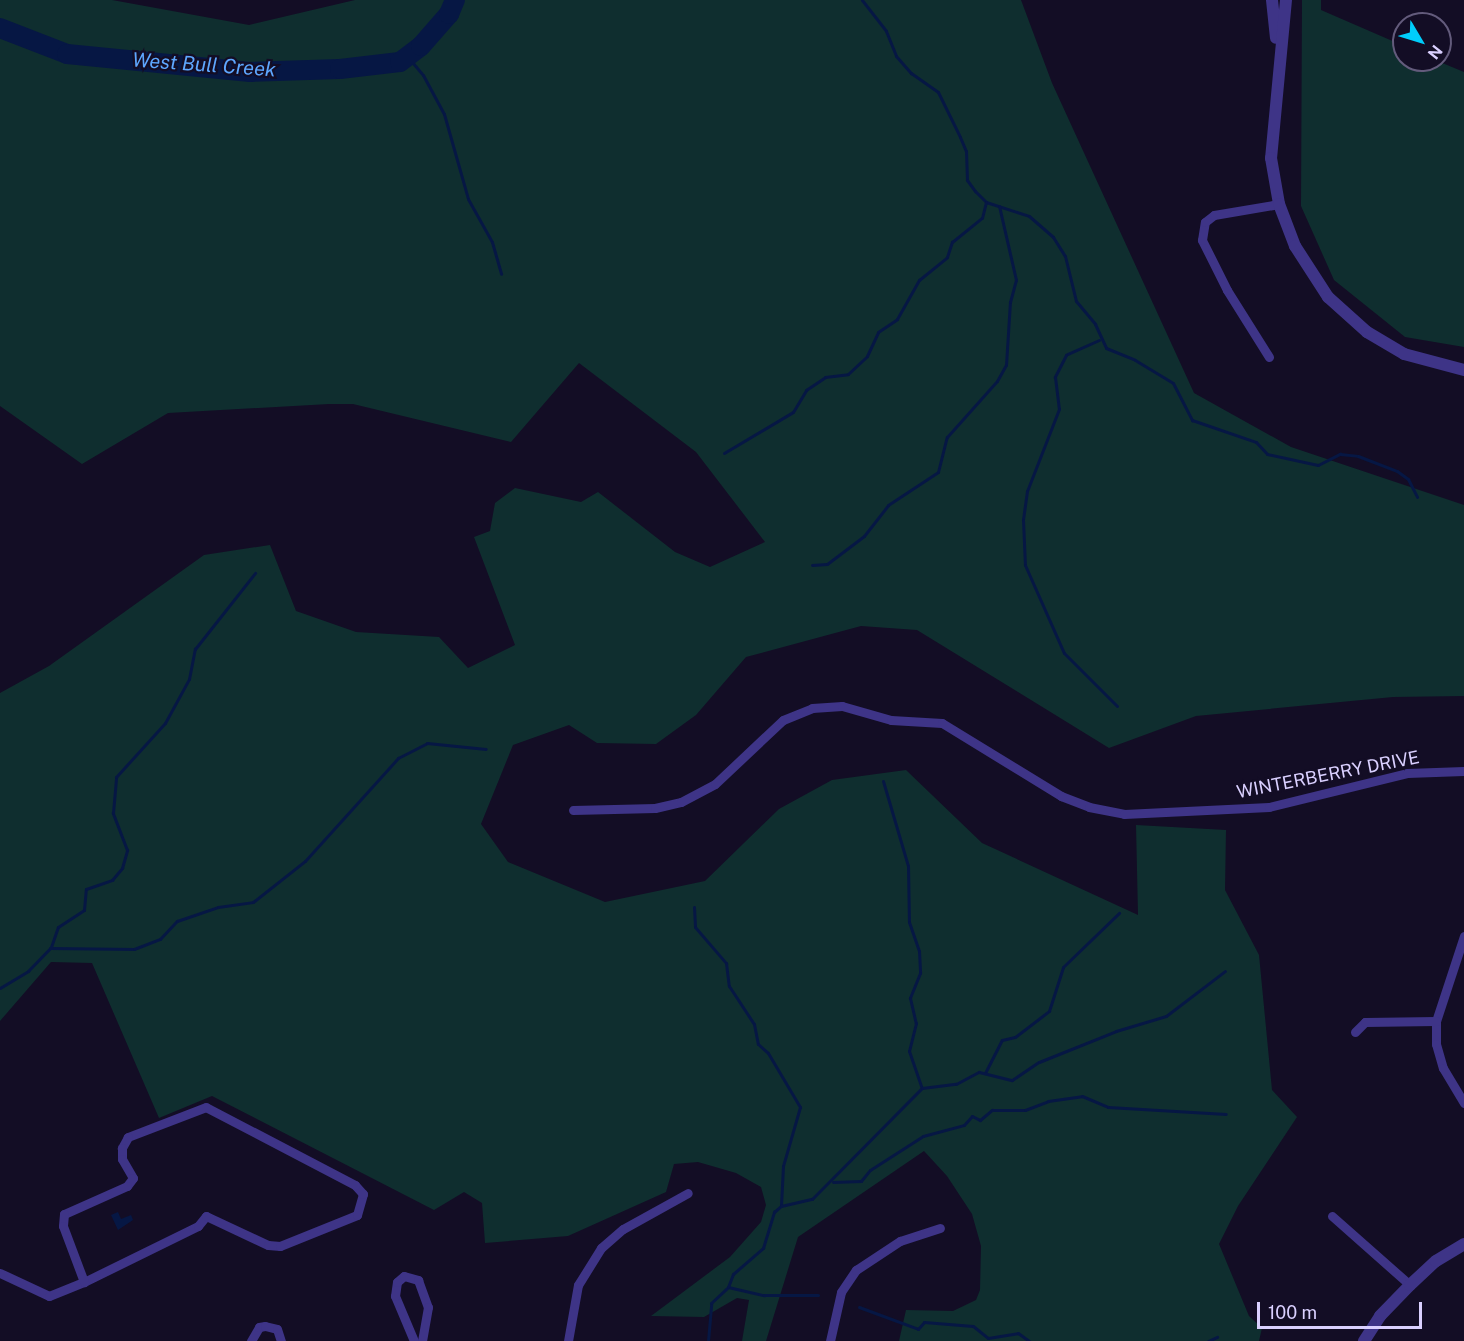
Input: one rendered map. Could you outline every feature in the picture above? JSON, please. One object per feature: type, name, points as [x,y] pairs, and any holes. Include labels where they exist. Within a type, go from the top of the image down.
[{"type":"street","points":[[1272,0],[1278,57]]},
{"type":"street","points":[[1286,0],[1278,57],[1271,158],[1279,204],[1295,246],[1312,276],[1351,318],[1404,354],[1464,370]]},
{"type":"street","points":[[1269,357],[1227,290],[1202,240],[1205,222],[1214,214],[1279,204]]},
{"type":"street","name":"WINTERBERRY DRIVE","points":[[573,810],[655,808],[681,802],[715,784],[783,720],[812,708],[842,706],[891,720],[942,723],[1061,796],[1089,807],[1124,813],[1269,807],[1407,773],[1464,771]]},
{"type":"street","points":[[1464,936],[1436,1021],[1436,1044],[1443,1068],[1464,1103]]},
{"type":"street","points":[[1355,1032],[1365,1022],[1436,1021]]},
{"type":"street","points":[[0,1273],[49,1296],[84,1282],[198,1226],[206,1216],[268,1245],[280,1246],[357,1215],[363,1194],[355,1185],[206,1107],[128,1137],[122,1148],[122,1159],[133,1178],[127,1186],[64,1214],[63,1226],[84,1282]]},
{"type":"street","points":[[568,1341],[578,1285],[601,1248],[623,1229],[688,1193]]},
{"type":"street","points":[[1332,1216],[1410,1284]]},
{"type":"street","points":[[830,1341],[833,1314],[841,1292],[856,1270],[900,1241],[940,1228]]},
{"type":"street","points":[[1364,1341],[1380,1316],[1410,1284],[1436,1261],[1464,1244]]},
{"type":"street","points":[[414,1341],[395,1296],[397,1282],[404,1276],[418,1280],[428,1307],[422,1341]]},
{"type":"street","points":[[251,1341],[259,1328],[265,1326],[277,1329],[281,1341]]},
{"type":"green space","points":[[0,0],[112,0],[249,25],[355,0],[1021,0],[1052,83],[1194,393],[1291,447],[1464,505],[1464,696],[1393,697],[1196,716],[1109,748],[917,630],[861,626],[746,657],[696,715],[656,744],[597,743],[569,725],[513,745],[481,824],[508,862],[605,902],[705,881],[779,809],[832,780],[906,770],[982,843],[1138,915],[1136,825],[1226,830],[1225,890],[1259,955],[1272,1090],[1297,1117],[1238,1206],[1219,1244],[1249,1316],[1262,1328],[1259,1341],[899,1341],[906,1310],[953,1311],[976,1300],[980,1290],[981,1246],[972,1214],[947,1176],[924,1151],[798,1237],[766,1341],[742,1341],[749,1300],[737,1298],[704,1317],[651,1316],[730,1257],[761,1222],[766,1205],[761,1187],[736,1173],[698,1162],[674,1164],[666,1192],[568,1236],[485,1243],[482,1203],[464,1192],[434,1210],[212,1096],[159,1118],[92,963],[51,962],[0,1021],[0,693],[49,666],[204,555],[270,545],[296,611],[356,632],[439,637],[468,668],[515,645],[474,537],[490,531],[495,503],[515,488],[581,502],[598,492],[675,552],[710,567],[765,542],[696,452],[579,363],[511,442],[353,404],[329,404],[168,413],[82,464],[0,406]]},
{"type":"green space","points":[[1302,0],[1321,0],[1321,10],[1392,41],[1392,72],[1452,72],[1452,67],[1464,72],[1464,347],[1405,337],[1334,280],[1301,206]]},
{"type":"water","points":[[118,1212],[121,1219],[131,1215],[133,1220],[118,1230],[111,1215]]},
{"type":"waterway","name":"West Bull Creek","points":[[0,28],[67,54],[250,72],[340,69],[400,62],[421,46],[449,14],[455,0]]},
{"type":"waterway","points":[[862,0],[886,31],[896,56],[911,73],[938,92],[966,151],[967,180],[975,191],[986,202],[1029,216],[1053,237],[1065,256],[1076,301],[1095,324],[1106,348],[1135,360],[1173,383],[1192,420],[1256,442],[1267,454],[1318,465],[1340,454],[1358,456],[1397,471],[1408,479],[1417,497]]},
{"type":"waterway","points":[[407,56],[423,75],[444,114],[468,199],[492,242],[501,274]]},
{"type":"waterway","points":[[724,453],[793,412],[806,390],[825,377],[848,374],[867,356],[878,332],[897,319],[919,280],[947,257],[952,242],[982,218],[986,202]]},
{"type":"waterway","points":[[812,565],[827,564],[864,536],[888,505],[938,472],[947,437],[997,381],[1006,365],[1010,302],[1016,280],[999,206]]},
{"type":"waterway","points":[[1099,340],[1066,355],[1055,377],[1059,409],[1027,491],[1023,520],[1025,565],[1064,653],[1117,706]]},
{"type":"waterway","points":[[51,947],[58,927],[84,910],[86,889],[112,880],[122,868],[127,850],[113,813],[116,777],[165,723],[189,679],[195,649],[255,573]]},
{"type":"waterway","points":[[0,988],[28,971],[50,948],[134,949],[160,939],[177,921],[218,907],[253,902],[305,861],[398,758],[427,743],[486,749]]},
{"type":"waterway","points":[[883,781],[908,866],[909,922],[919,951],[920,973],[910,998],[916,1023],[909,1051],[922,1088]]},
{"type":"waterway","points":[[694,907],[695,927],[726,963],[729,986],[754,1024],[758,1044],[768,1053],[800,1107],[783,1166],[781,1206]]},
{"type":"waterway","points":[[985,1073],[1002,1040],[1015,1037],[1049,1011],[1063,967],[1119,913]]},
{"type":"waterway","points":[[708,1341],[711,1303],[728,1287],[733,1274],[763,1248],[774,1212],[781,1206],[812,1199],[922,1088],[956,1084],[979,1072],[1012,1080],[1039,1062],[1116,1031],[1166,1016],[1225,971]]},
{"type":"waterway","points":[[833,1182],[861,1181],[870,1170],[923,1136],[964,1125],[972,1116],[980,1120],[992,1110],[1025,1110],[1048,1101],[1082,1096],[1108,1107],[1226,1114]]},
{"type":"waterway","points":[[728,1287],[764,1295],[818,1295]]},
{"type":"waterway","points":[[859,1307],[918,1329],[924,1322],[973,1326],[988,1338],[1018,1333],[1029,1341]]},
{"type":"waterway","points":[[1208,1341],[1217,1337]]}]
